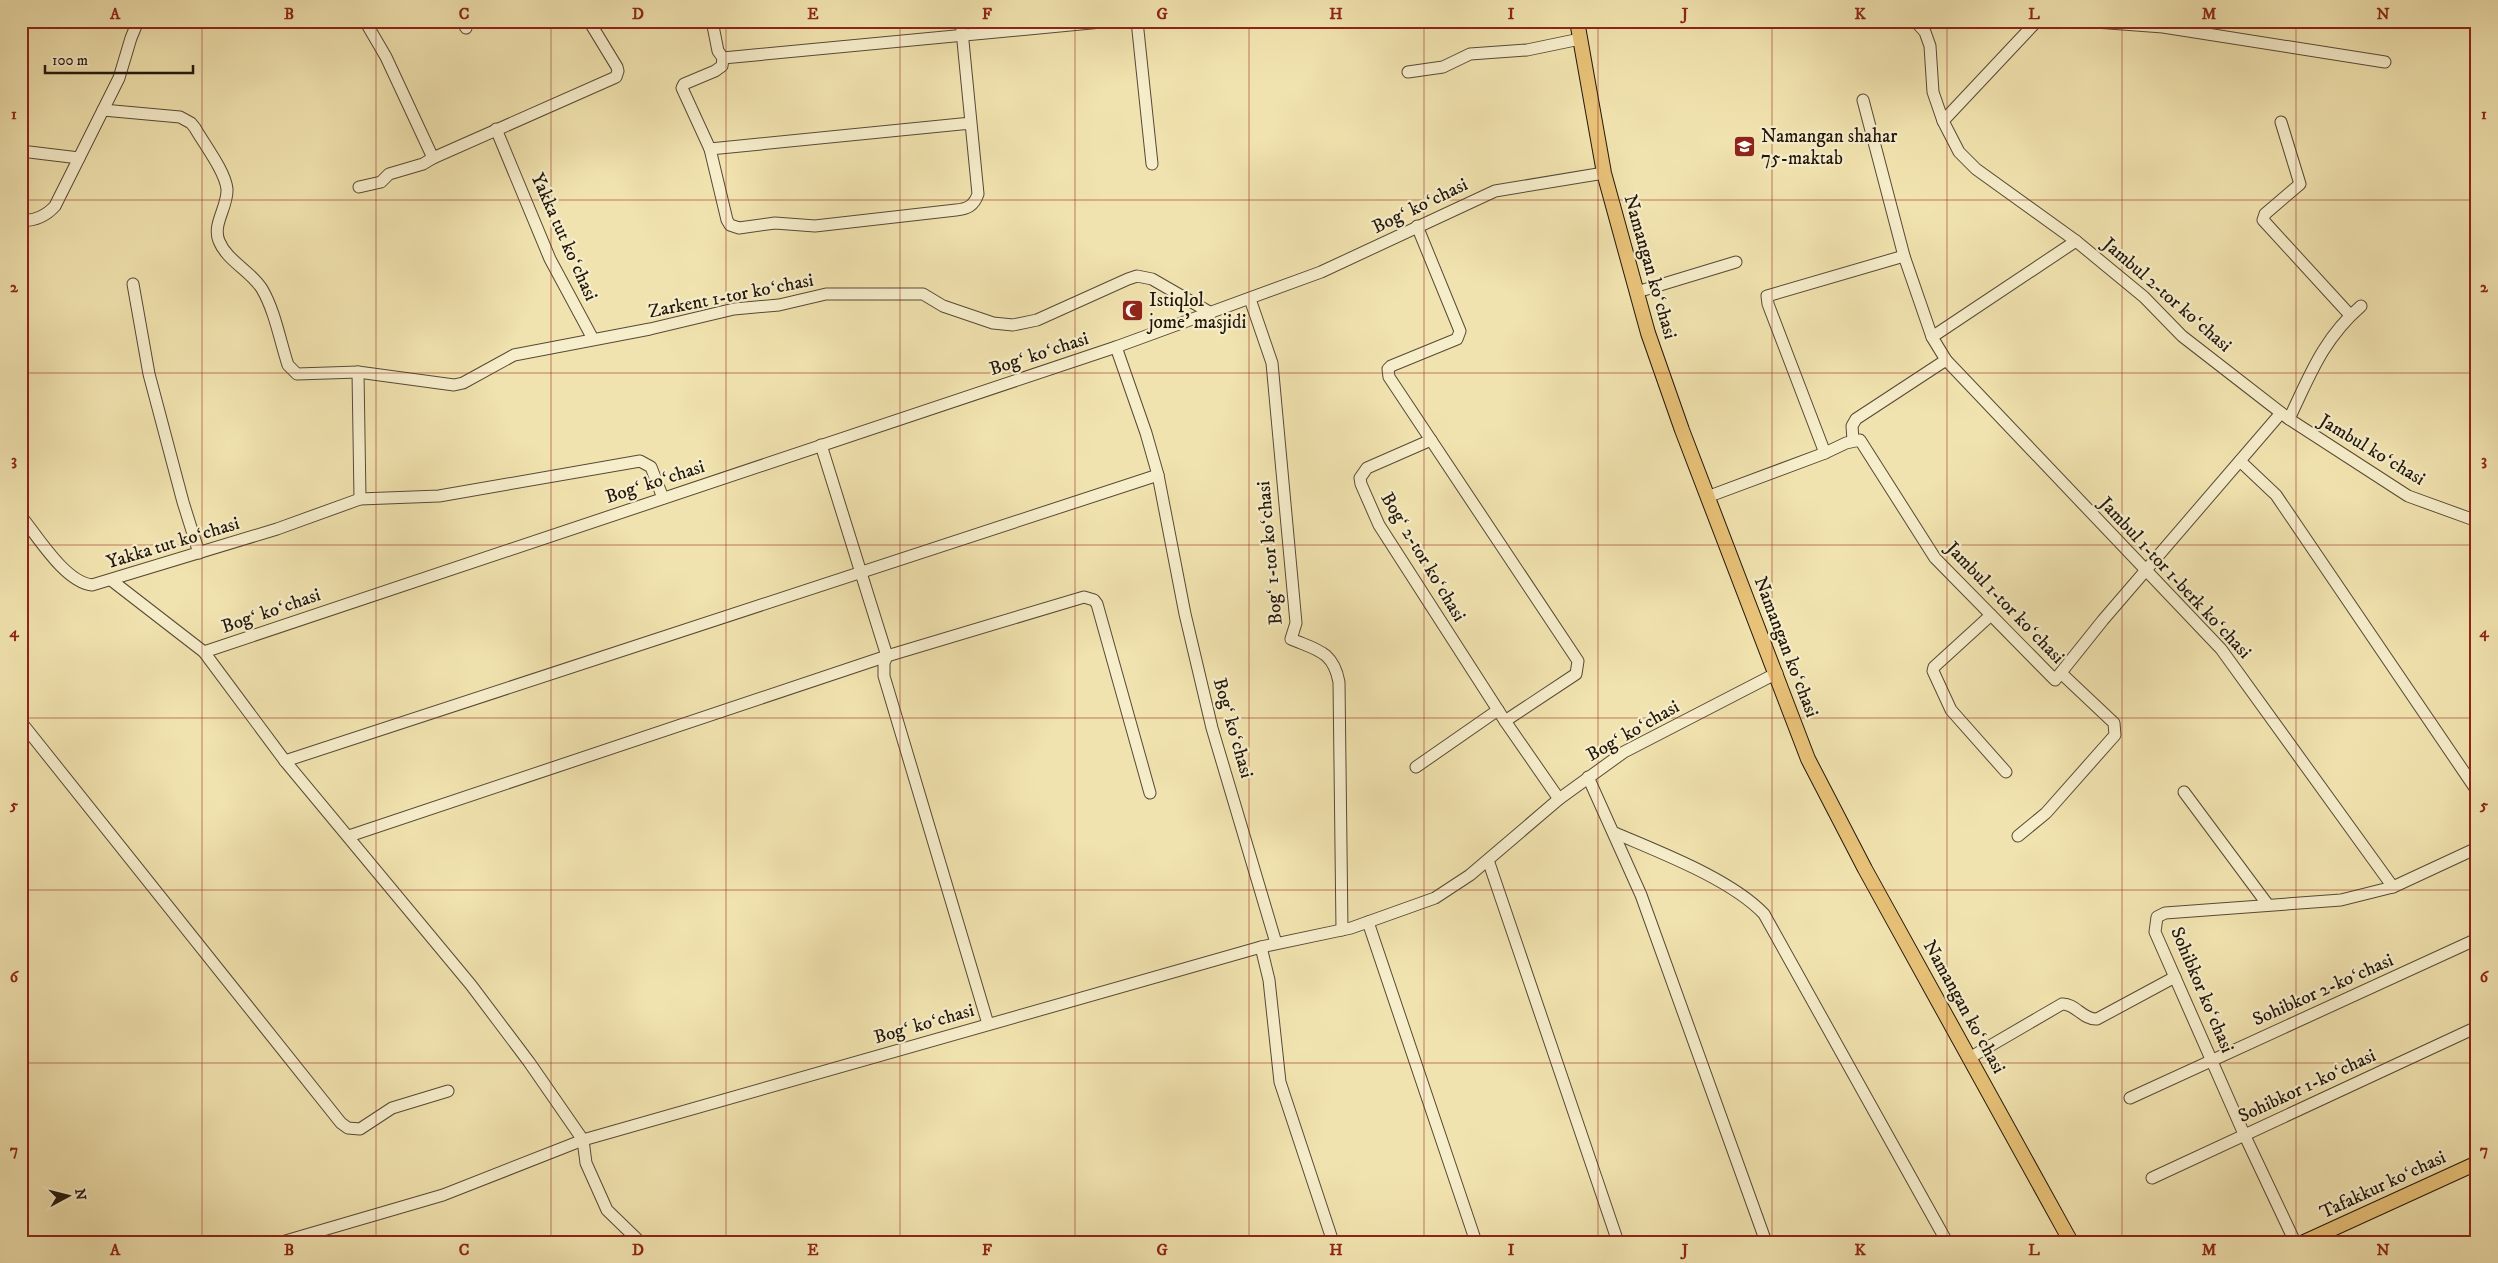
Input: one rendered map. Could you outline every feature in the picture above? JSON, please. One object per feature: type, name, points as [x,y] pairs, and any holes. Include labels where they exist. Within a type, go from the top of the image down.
[{"type":"main road","name":"Namangan koʻchasi","points":[[1577,21],[1604,173],[1651,342],[1707,497],[1777,673],[1808,758],[1865,869],[1971,1057],[2071,1242]]},
{"type":"main road","name":"Tafakkur koʻchasi","points":[[2304,1242],[2477,1162]]},
{"type":"street","points":[[21,220],[30,221],[51,211],[55,206],[119,78],[138,21]]},
{"type":"street","points":[[365,21],[386,57],[433,158]]},
{"type":"street","points":[[360,188],[381,182],[389,174],[421,165],[496,129],[616,77],[617,67],[589,21]]},
{"type":"street","points":[[712,21],[717,49],[723,58]]},
{"type":"street","points":[[723,58],[720,68],[690,81],[682,88],[710,149],[727,220],[734,228],[775,223],[815,226],[854,224],[965,209],[973,204],[978,194],[961,21]]},
{"type":"street","points":[[723,58],[1112,21]]},
{"type":"street","points":[[1137,21],[1152,164]]},
{"type":"street","name":"Jambul 2-tor koʻchasi","points":[[1915,21],[1925,32],[1930,46],[1933,92],[1943,120],[1959,152],[1976,169],[2076,241],[2144,297],[2182,336],[2285,416]]},
{"type":"street","points":[[1943,120],[2037,21]]},
{"type":"street","points":[[2082,21],[2163,27],[2384,62]]},
{"type":"street","points":[[1408,72],[1443,67],[1470,54],[1527,50],[1547,44],[1580,39]]},
{"type":"street","points":[[1863,100],[1904,256],[1932,337],[2076,241]]},
{"type":"street","points":[[103,110],[180,117],[191,123],[221,173],[227,188],[226,201],[217,229],[219,242],[224,250],[262,289],[290,369],[302,375],[358,372],[454,385],[463,383],[514,355],[593,339]]},
{"type":"street","points":[[2281,122],[2300,184],[2265,214],[2263,220],[2350,315]]},
{"type":"street","points":[[710,149],[971,123]]},
{"type":"street","name":"Yakka tut koʻchasi","points":[[496,129],[550,259],[593,339]]},
{"type":"street","points":[[21,151],[78,158]]},
{"type":"street","name":"Bogʻ koʻchasi","points":[[204,652],[1116,347],[1321,272],[1495,191],[1604,173]]},
{"type":"street","points":[[1417,226],[1460,331],[1457,339],[1391,366],[1388,373],[1578,661],[1576,674],[1505,721]]},
{"type":"street","points":[[1824,453],[1768,304],[1768,296],[1904,256]]},
{"type":"street","points":[[1637,292],[1736,262]]},
{"type":"street","name":"Zarkent 1-tor koʻchasi","points":[[593,339],[650,329],[734,309],[779,305],[826,294],[922,294],[943,306],[993,323],[1013,325],[1037,320],[1136,276],[1152,278],[1211,313]]},
{"type":"street","points":[[134,284],[149,374],[183,502],[199,553]]},
{"type":"street","name":"Bogʻ 1-tor koʻchasi","points":[[1250,299],[1267,341],[1272,363],[1296,623],[1291,639],[1324,653],[1333,663],[1339,682],[1342,930]]},
{"type":"street","points":[[2061,673],[2240,461],[2285,416],[2323,348],[2350,315],[2361,306]]},
{"type":"street","name":"Jambul 1-tor 1-berk koʻchasi","points":[[1932,337],[1946,360],[2234,664],[2393,887]]},
{"type":"street","name":"Bogʻ koʻchasi","points":[[1116,347],[1146,433],[1158,475],[1185,614],[1212,728],[1276,943]]},
{"type":"street","points":[[1707,497],[1824,453],[1853,440],[1852,426],[1856,419],[1946,360]]},
{"type":"street","points":[[358,372],[360,499]]},
{"type":"street","name":"Jambul koʻchasi","points":[[2285,416],[2408,496],[2477,521]]},
{"type":"street","name":"Bogʻ 2-tor koʻchasi","points":[[1432,440],[1367,468],[1360,478],[1361,484],[1379,525],[1505,721],[1558,799]]},
{"type":"street","name":"Jambul 1-tor koʻchasi","points":[[1853,440],[1861,441],[1935,558],[2054,679],[2061,673],[2114,724],[2115,735],[2046,813],[2018,836]]},
{"type":"street","points":[[821,445],[887,656],[884,663],[884,676],[988,1024]]},
{"type":"street","name":"Yakka tut koʻchasi","points":[[21,516],[74,579],[92,585],[278,529],[360,499],[439,496],[640,461],[651,467],[663,498]]},
{"type":"street","points":[[2240,461],[2276,495],[2477,791]]},
{"type":"street","points":[[285,761],[1158,475]]},
{"type":"street","points":[[127,593],[135,573]]},
{"type":"street","points":[[111,580],[204,652],[285,761],[471,985],[529,1062],[583,1140],[586,1163],[607,1210],[640,1242]]},
{"type":"street","points":[[349,836],[887,656],[1084,597],[1094,600],[1097,604],[1150,793]]},
{"type":"street","points":[[1991,615],[1934,667],[1933,671],[1951,710],[2006,772]]},
{"type":"street","name":"Bogʻ koʻchasi","points":[[282,1242],[442,1195],[583,1140],[1261,947],[1342,930],[1435,898],[1488,860],[1558,799],[1624,752],[1777,673]]},
{"type":"street","points":[[1416,767],[1498,710]]},
{"type":"street","points":[[21,722],[341,1123],[348,1128],[360,1129],[392,1108],[448,1092]]},
{"type":"street","points":[[1588,777],[1615,833],[1641,895],[1766,1242]]},
{"type":"street","points":[[2184,792],[2268,905]]},
{"type":"street","points":[[1615,833],[1684,863],[1740,895],[1764,914],[1946,1242]]},
{"type":"street","name":"Sohibkor koʻchasi","points":[[2295,1242],[2244,1134],[2155,932],[2157,917],[2165,913],[2342,900],[2393,887],[2477,848]]},
{"type":"street","points":[[1488,860],[1618,1242]]},
{"type":"street","points":[[1368,922],[1476,1242]]},
{"type":"street","name":"Sohibkor 2-koʻchasi","points":[[2130,1098],[2477,939]]},
{"type":"street","points":[[1261,947],[1269,980],[1280,1082],[1333,1242]]},
{"type":"street","points":[[1971,1057],[2062,1004],[2068,1004],[2091,1019],[2097,1019],[2175,977]]},
{"type":"street","name":"Sohibkor 1-koʻchasi","points":[[2152,1178],[2477,1027]]},
{"type":"place","name":"Namangan shahar 75-maktab","points":[[1745,147]]},
{"type":"place","name":"Istiqlol jome’ masjidi","points":[[1133,311]]}]
